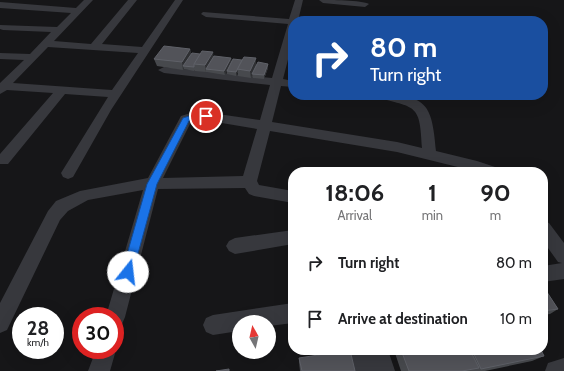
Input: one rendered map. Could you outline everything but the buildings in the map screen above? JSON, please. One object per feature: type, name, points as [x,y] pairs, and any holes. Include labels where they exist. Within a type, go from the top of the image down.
[{"type":"street","points":[[2,88],[89,0]]},
{"type":"street","points":[[94,47],[133,0]]},
{"type":"street","points":[[173,0],[178,0]]},
{"type":"street","points":[[68,173],[116,94],[178,0]]},
{"type":"street","points":[[295,16],[299,0]]},
{"type":"street","points":[[323,0],[366,4]]},
{"type":"street","points":[[0,5],[79,11]]},
{"type":"street","points":[[206,14],[288,22]]},
{"type":"street","points":[[3,27],[60,30]]},
{"type":"street","points":[[46,44],[144,50]]},
{"type":"street","points":[[288,51],[276,82],[249,182],[254,190],[288,196]]},
{"type":"street","points":[[0,56],[34,57]]},
{"type":"street","points":[[164,70],[288,83]]},
{"type":"street","points":[[2,88],[116,94]]},
{"type":"street","points":[[3,160],[62,90]]},
{"type":"street","points":[[407,100],[423,110],[426,119],[429,153]]},
{"type":"street","points":[[118,307],[152,184],[186,120],[192,116],[206,116],[429,153],[480,167]]},
{"type":"street","points":[[0,323],[54,216],[62,206],[85,195],[152,184],[249,182]]},
{"type":"street","points":[[548,235],[564,256]]},
{"type":"street","points":[[235,246],[288,238]]},
{"type":"street","points":[[548,273],[564,271]]},
{"type":"street","points":[[213,325],[288,314]]},
{"type":"street","points":[[360,355],[365,371]]},
{"type":"street","points":[[379,355],[384,371]]},
{"type":"street","points":[[99,371],[103,359]]},
{"type":"street","points":[[556,371],[564,369]]},
{"type":"route","points":[[128,272],[152,184],[186,120],[192,116],[206,116]]}]
